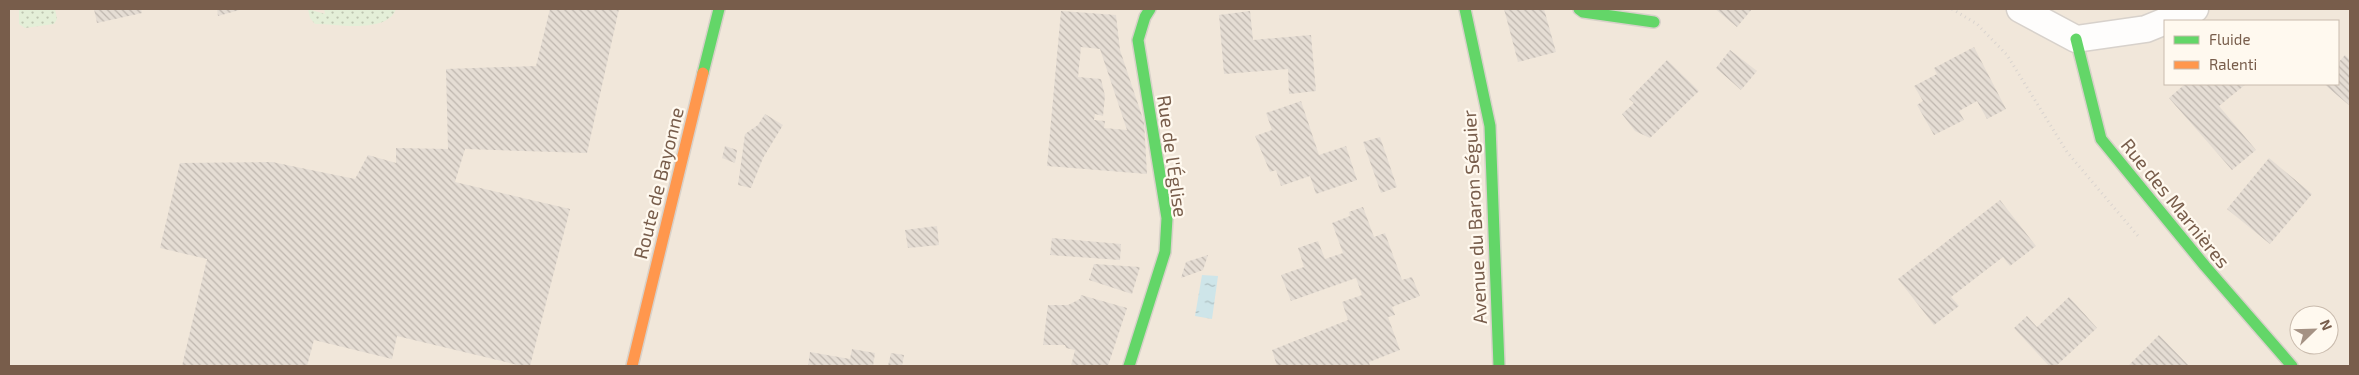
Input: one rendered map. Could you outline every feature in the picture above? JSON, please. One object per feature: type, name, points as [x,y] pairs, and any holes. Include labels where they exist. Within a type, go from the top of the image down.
[{"type":"street","name":"Route de Bayonne","points":[[632,366],[720,9]]},
{"type":"street","name":"Rue de l'Église","points":[[1129,366],[1166,252],[1167,218],[1138,40],[1145,17],[1150,9]]},
{"type":"street","name":"Avenue du Baron Séguier","points":[[1465,9],[1490,126],[1498,366]]},
{"type":"street","points":[[1579,9],[1583,12],[1654,22]]},
{"type":"street","points":[[2020,9],[2076,39],[2146,29],[2164,22]]},
{"type":"street","points":[[2168,20],[2195,9]]},
{"type":"street","name":"Rue des Marnières","points":[[2076,39],[2101,139],[2205,266],[2292,366]]},
{"type":"shaded area","points":[[9,9],[2350,9],[2350,366],[9,366]]},
{"type":"green space","points":[[19,9],[55,9],[57,19],[54,24],[25,28],[19,24]]},
{"type":"green space","points":[[308,9],[325,14],[324,9],[396,9],[391,17],[383,22],[372,25],[348,26],[315,24],[310,18]]},
{"type":"water","points":[[1202,275],[1218,276],[1212,319],[1195,316]]},
{"type":"building","points":[[94,9],[141,9],[142,13],[97,23]]},
{"type":"building","points":[[217,9],[243,9],[218,16]]},
{"type":"building","points":[[550,9],[619,9],[587,153],[465,149],[455,182],[570,209],[530,366],[522,366],[397,336],[392,359],[314,340],[307,366],[182,366],[207,259],[160,248],[180,163],[272,162],[355,179],[368,155],[396,163],[396,148],[448,149],[446,69],[536,66]]},
{"type":"building","points":[[1504,9],[1544,9],[1556,52],[1518,62]]},
{"type":"building","points":[[1715,9],[1752,9],[1737,27]]},
{"type":"building","points":[[1061,11],[1116,15],[1120,50],[1144,122],[1147,174],[1047,166]],"holes":[[[1081,47],[1100,49],[1127,130],[1104,128],[1105,121],[1094,120],[1095,114],[1103,116],[1105,96],[1101,79],[1078,77]]]},
{"type":"building","points":[[1250,11],[1253,40],[1311,35],[1316,91],[1289,94],[1288,69],[1224,74],[1219,15]]},
{"type":"building","points":[[1974,47],[2006,109],[1987,119],[1977,101],[1959,111],[1964,120],[1934,135],[1917,105],[1923,101],[1914,86],[1937,74],[1934,68]]},
{"type":"building","points":[[1730,50],[1757,71],[1741,90],[1716,68]]},
{"type":"building","points":[[2345,55],[2350,60],[2350,106],[2325,85],[2339,85],[2339,62]]},
{"type":"building","points":[[1667,60],[1699,91],[1650,138],[1635,131],[1622,114],[1634,103],[1629,99]]},
{"type":"building","points":[[2184,85],[2245,85],[2219,106],[2256,150],[2232,170],[2169,98]]},
{"type":"building","points":[[1301,101],[1319,155],[1346,146],[1357,180],[1316,194],[1310,176],[1281,186],[1276,170],[1270,172],[1255,136],[1272,130],[1266,113]]},
{"type":"building","points":[[765,114],[783,125],[763,158],[751,188],[738,185],[745,134],[758,125]]},
{"type":"building","points":[[1380,137],[1397,187],[1381,193],[1363,142]]},
{"type":"building","points":[[725,146],[737,150],[735,163],[722,158]]},
{"type":"building","points":[[2269,158],[2312,194],[2270,244],[2227,209]]},
{"type":"building","points":[[2000,200],[2036,246],[2010,266],[2003,257],[1951,297],[1959,306],[1934,325],[1898,279]]},
{"type":"building","points":[[1363,207],[1374,237],[1385,233],[1402,280],[1412,277],[1420,296],[1392,307],[1395,315],[1388,317],[1400,350],[1369,362],[1370,366],[1277,366],[1272,350],[1348,320],[1342,302],[1362,295],[1356,278],[1291,301],[1281,275],[1304,267],[1298,248],[1318,241],[1325,259],[1343,253],[1332,223],[1350,216],[1349,212]]},
{"type":"building","points":[[937,226],[939,245],[908,248],[905,230]]},
{"type":"building","points":[[1052,238],[1121,244],[1120,260],[1050,255]]},
{"type":"building","points":[[1208,255],[1203,270],[1181,278],[1186,262]]},
{"type":"building","points":[[1094,264],[1140,267],[1132,294],[1089,280]]},
{"type":"building","points":[[1081,295],[1127,308],[1108,366],[1071,366],[1075,350],[1066,348],[1065,345],[1043,345],[1048,305],[1068,305],[1080,299]]},
{"type":"building","points":[[2069,297],[2097,328],[2056,366],[2049,366],[2014,328],[2027,316],[2037,327]]},
{"type":"building","points":[[2159,335],[2189,366],[2128,366]]},
{"type":"building","points":[[852,349],[875,353],[873,366],[808,366],[810,352],[850,359]]},
{"type":"building","points":[[891,353],[904,355],[902,366],[888,366]]},
{"type":"traffic: fast","points":[[703,73],[719,9]]},
{"type":"traffic: fast","points":[[1129,366],[1165,252],[1167,218],[1138,40],[1145,17],[1150,9]]},
{"type":"traffic: fast","points":[[1465,9],[1490,126],[1499,366]]},
{"type":"traffic: fast","points":[[1579,9],[1583,12],[1654,22]]},
{"type":"traffic: fast","points":[[2076,39],[2101,139],[2205,266],[2292,366]]},
{"type":"traffic: slow","points":[[632,366],[703,73]]}]
